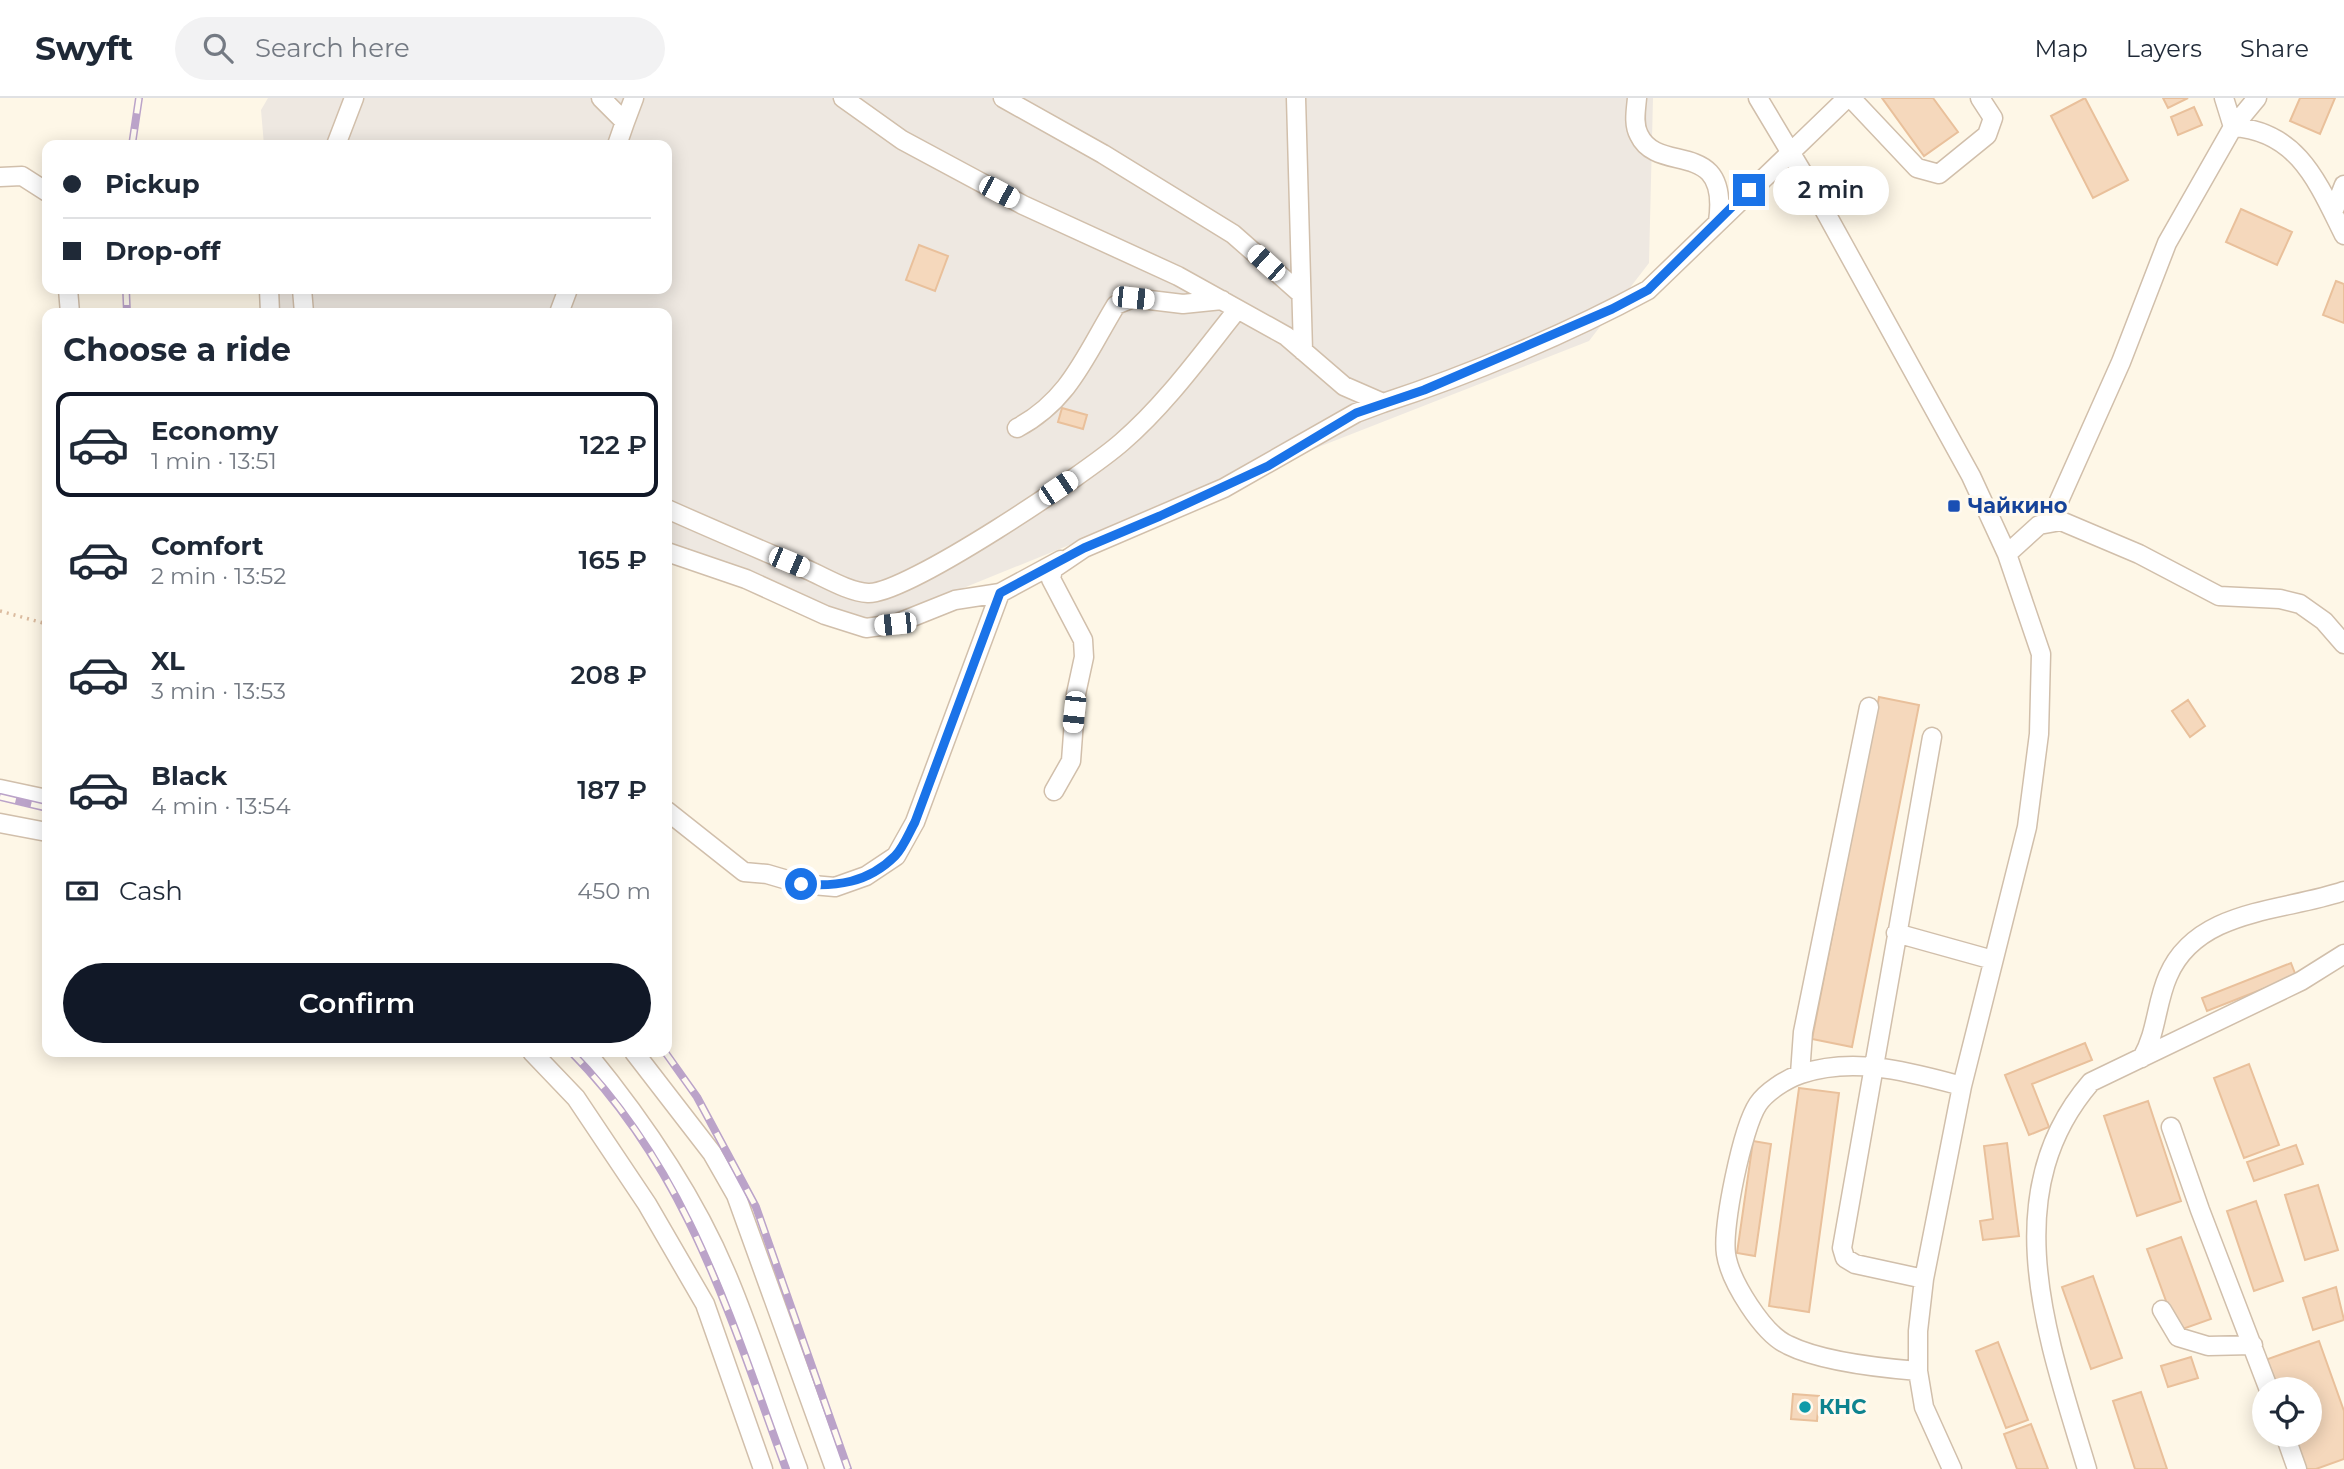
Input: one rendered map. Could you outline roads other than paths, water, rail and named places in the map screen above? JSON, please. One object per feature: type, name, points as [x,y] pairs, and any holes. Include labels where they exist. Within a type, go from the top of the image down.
[{"type":"street","points":[[338,140],[354,98]]},
{"type":"street","points":[[601,98],[625,122]]},
{"type":"street","points":[[619,140],[634,98]]},
{"type":"street","points":[[843,98],[902,141],[1023,205],[1178,276],[1286,336],[1344,386],[1383,404]]},
{"type":"street","points":[[1003,98],[1103,153],[1233,234],[1300,293]]},
{"type":"street","points":[[1296,98],[1303,351]]},
{"type":"street","points":[[1637,98],[1637,128],[1650,150],[1693,163],[1718,183],[1722,197],[1718,222]]},
{"type":"street","points":[[1758,98],[1971,476],[2007,554],[2041,654],[2039,734],[2027,827],[1962,1086],[1924,1279],[1918,1331],[1918,1371],[1924,1407],[1952,1469]]},
{"type":"street","points":[[672,554],[746,579],[825,615],[866,628],[895,624],[955,600],[1000,593],[1064,559],[1224,488],[1356,413],[1424,390],[1648,290],[1849,98],[1917,168],[1939,174],[1987,135],[1993,118],[1980,98]]},
{"type":"street","points":[[2224,98],[2232,127]]},
{"type":"street","points":[[2050,521],[2120,362],[2167,243],[2232,127],[2257,98]]},
{"type":"street","points":[[2232,127],[2260,130],[2283,143],[2308,169],[2334,210],[2344,234]]},
{"type":"street","points":[[0,177],[22,176],[42,189]]},
{"type":"street","points":[[2334,210],[2344,185]]},
{"type":"street","points":[[1017,428],[1040,417],[1058,399],[1116,304],[1133,298],[1183,304],[1222,300]]},
{"type":"street","points":[[672,511],[838,583],[867,593],[889,590],[917,578],[1025,510],[1121,443],[1161,403],[1237,310]]},
{"type":"street","points":[[2007,554],[2039,525],[2062,521],[2139,554],[2219,596],[2280,598],[2300,604],[2324,621],[2344,644]]},
{"type":"street","points":[[1054,791],[1073,753],[1076,694],[1084,657],[1083,639],[1051,579],[1054,569],[1064,559]]},
{"type":"street","points":[[672,815],[744,872],[767,874],[801,884],[835,887],[866,876],[896,856],[915,822],[1000,593]]},
{"type":"street","points":[[1800,1074],[1803,1032],[1869,707]]},
{"type":"street","points":[[1924,1279],[1855,1264],[1845,1258],[1842,1248],[1872,1065],[1932,737]]},
{"type":"street","points":[[0,789],[42,798]]},
{"type":"street","points":[[0,822],[42,831]]},
{"type":"street","points":[[2142,1058],[2149,1045],[2168,975],[2198,936],[2221,923],[2344,891]]},
{"type":"street","points":[[1896,933],[1993,960]]},
{"type":"street","points":[[2087,1469],[2058,1370],[2042,1299],[2036,1234],[2037,1202],[2044,1166],[2056,1133],[2070,1107],[2091,1082],[2301,981],[2344,954]]},
{"type":"street","points":[[538,1057],[576,1098],[647,1204],[705,1304],[763,1469]]},
{"type":"street","points":[[590,1057],[662,1154],[695,1209],[726,1273],[798,1469]]},
{"type":"street","points":[[638,1057],[712,1153],[736,1195],[835,1469]]},
{"type":"street","points":[[1918,1371],[1852,1362],[1786,1345],[1753,1311],[1735,1282],[1726,1254],[1743,1137],[1758,1103],[1781,1083],[1800,1074],[1849,1064],[1872,1065],[1962,1086]]},
{"type":"street","points":[[2171,1127],[2264,1377]]},
{"type":"street","points":[[2162,1310],[2178,1337],[2208,1346],[2253,1345]]},
{"type":"street","points":[[2289,1447],[2297,1469]]},
{"type":"railway","points":[[133,140],[139,98]]},
{"type":"railway","points":[[126,294],[127,308]]},
{"type":"railway","points":[[0,797],[42,807]]},
{"type":"railway","points":[[575,1057],[612,1098],[646,1146],[676,1196],[724,1302],[786,1469]]},
{"type":"railway","points":[[669,1057],[697,1097],[756,1207],[848,1469]]},
{"type":"place","name":"Чайкино","points":[[1954,506]]},
{"type":"place","name":"КНС","points":[[1805,1407]]}]
